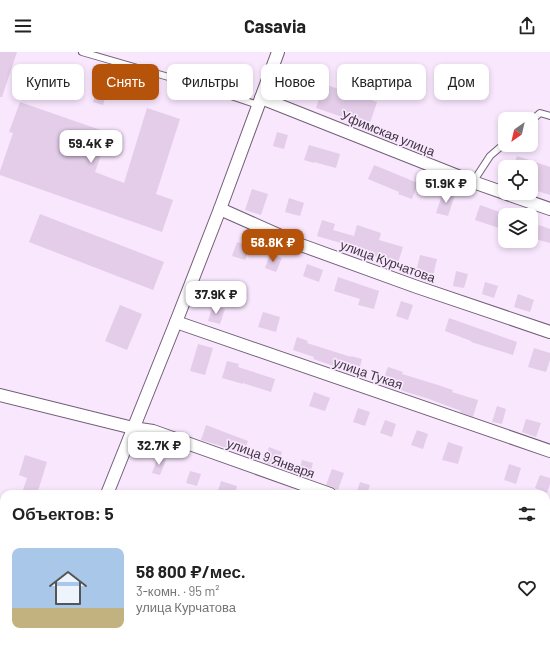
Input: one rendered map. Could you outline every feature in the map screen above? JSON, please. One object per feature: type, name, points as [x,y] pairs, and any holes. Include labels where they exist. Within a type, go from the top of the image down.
[{"type":"street","points":[[109,490],[220,209],[278,52]]},
{"type":"street","name":"Уфимская улица","points":[[259,101],[550,209]]},
{"type":"street","name":"улица Курчатова","points":[[220,209],[301,245],[417,287],[550,332]]},
{"type":"street","name":"улица Тукая","points":[[176,322],[550,451]]},
{"type":"street","name":"улица 9 Января","points":[[0,395],[133,428],[153,431],[319,490]]},
{"type":"lane","points":[[82,52],[210,89],[259,101]]},
{"type":"lane","points":[[538,114],[540,112],[550,116]]},
{"type":"lane","points":[[474,182],[490,156],[498,149]]},
{"type":"building","points":[[0,52],[17,52],[2,97],[0,97]]},
{"type":"building","points":[[329,86],[337,88],[337,100],[371,100],[377,102],[369,126],[316,108],[319,100],[329,100]]},
{"type":"building","points":[[94,100],[105,100],[103,105],[93,102]]},
{"type":"building","points":[[20,102],[109,133],[95,172],[124,183],[147,108],[180,119],[156,194],[173,200],[162,232],[0,175],[13,133],[9,132]]},
{"type":"building","points":[[277,132],[288,135],[284,149],[273,146]]},
{"type":"building","points":[[309,145],[340,154],[336,168],[304,160]]},
{"type":"building","points":[[517,156],[529,160],[516,160]]},
{"type":"building","points":[[538,163],[550,167],[550,195],[538,191]]},
{"type":"building","points":[[374,165],[418,183],[412,199],[398,194],[399,192],[368,179]]},
{"type":"building","points":[[252,189],[268,194],[261,215],[245,210]]},
{"type":"building","points":[[443,192],[455,195],[448,216],[436,213]]},
{"type":"building","points":[[289,198],[304,203],[300,216],[285,212]]},
{"type":"building","points":[[480,205],[498,211],[498,228],[475,220]]},
{"type":"building","points":[[40,214],[164,262],[153,290],[29,242]]},
{"type":"building","points":[[322,220],[335,224],[333,230],[354,236],[357,225],[381,233],[379,240],[403,247],[398,263],[350,249],[351,246],[317,236]]},
{"type":"building","points":[[539,225],[550,229],[550,243],[538,240]]},
{"type":"building","points":[[237,242],[250,246],[245,260],[232,256]]},
{"type":"building","points":[[270,254],[282,258],[276,272],[265,268]]},
{"type":"building","points":[[420,255],[437,259],[433,276],[416,272]]},
{"type":"building","points":[[307,264],[323,270],[319,282],[303,276]]},
{"type":"building","points":[[456,271],[468,274],[464,288],[453,286]]},
{"type":"building","points":[[338,277],[379,291],[374,309],[358,305],[360,299],[334,291]]},
{"type":"building","points":[[485,282],[498,286],[494,298],[482,294]]},
{"type":"building","points":[[518,294],[534,300],[530,312],[514,307]]},
{"type":"building","points":[[401,301],[413,305],[408,320],[396,316]]},
{"type":"building","points":[[120,305],[142,314],[127,350],[105,341]]},
{"type":"building","points":[[213,305],[225,309],[220,324],[208,321]]},
{"type":"building","points":[[263,312],[280,317],[276,332],[258,327]]},
{"type":"building","points":[[449,318],[517,342],[513,355],[471,342],[445,331]]},
{"type":"building","points":[[297,337],[308,341],[307,343],[362,359],[358,374],[313,359],[314,357],[293,350]]},
{"type":"building","points":[[198,344],[213,348],[205,375],[190,371]]},
{"type":"building","points":[[534,348],[550,353],[550,360],[546,372],[528,367]]},
{"type":"building","points":[[227,361],[239,364],[238,367],[275,379],[271,392],[222,378]]},
{"type":"building","points":[[388,367],[403,372],[402,374],[453,390],[452,392],[478,400],[473,417],[429,399],[382,383]]},
{"type":"building","points":[[314,392],[330,398],[325,411],[309,406]]},
{"type":"building","points":[[497,406],[506,409],[502,424],[492,422]]},
{"type":"building","points":[[358,408],[370,412],[365,426],[353,422]]},
{"type":"building","points":[[526,419],[541,423],[536,437],[522,432]]},
{"type":"building","points":[[385,420],[396,424],[392,437],[380,433]]},
{"type":"building","points":[[206,425],[248,441],[243,454],[201,440]]},
{"type":"building","points":[[417,430],[428,434],[423,449],[411,445]]},
{"type":"building","points":[[448,442],[463,447],[458,464],[442,460]]},
{"type":"building","points":[[269,447],[282,452],[277,467],[264,463]]},
{"type":"building","points":[[25,455],[47,462],[38,490],[23,490],[27,478],[19,475]]},
{"type":"building","points":[[158,457],[166,460],[160,475],[152,473]]},
{"type":"building","points":[[302,460],[313,463],[309,478],[298,474]]},
{"type":"building","points":[[509,464],[521,468],[516,484],[504,480]]},
{"type":"building","points":[[332,469],[344,473],[338,490],[326,485]]},
{"type":"building","points":[[190,471],[201,474],[197,486],[186,483]]},
{"type":"building","points":[[540,475],[550,478],[548,490],[540,490],[535,488]]},
{"type":"building","points":[[221,481],[237,486],[236,490],[218,490]]},
{"type":"building","points":[[360,482],[370,485],[368,490],[357,490]]}]
